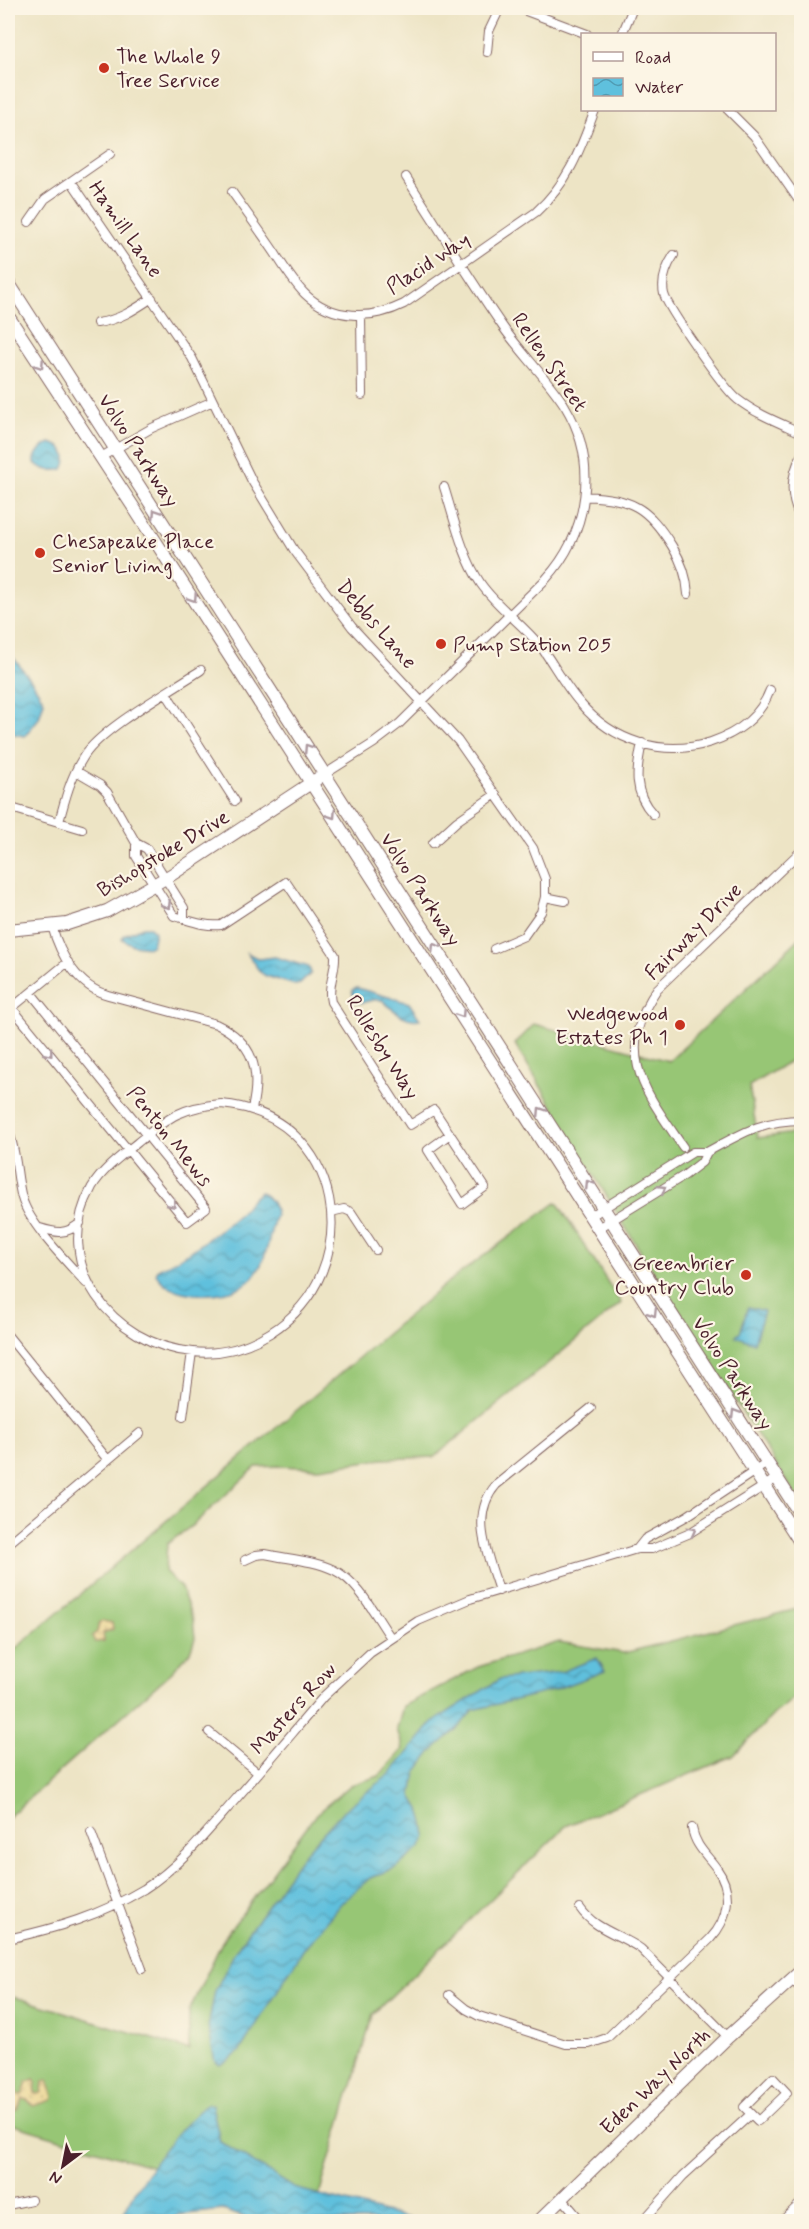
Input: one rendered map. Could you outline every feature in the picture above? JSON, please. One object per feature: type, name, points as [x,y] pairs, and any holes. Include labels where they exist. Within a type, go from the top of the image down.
[{"type":"main road","name":"Volvo Parkway","points":[[8,282],[801,1517]]},
{"type":"main road","name":"Volvo Parkway","points":[[8,316],[599,1228],[801,1545]]},
{"type":"main road","name":"Bishopstoke Drive","points":[[8,930],[67,924],[107,911],[159,882],[325,774]]},
{"type":"main road","name":"Eden Way North","points":[[538,2222],[796,1974]]},
{"type":"street","points":[[487,52],[489,31],[501,8]]},
{"type":"street","points":[[518,8],[584,33]]},
{"type":"street","points":[[622,33],[633,8]]},
{"type":"street","name":"Placid Way","points":[[232,192],[286,271],[307,296],[330,310],[361,316],[382,313],[394,309],[536,212],[557,191],[572,169],[595,111]]},
{"type":"street","points":[[729,111],[754,136],[801,204]]},
{"type":"street","name":"Hamill Lane","points":[[29,222],[45,199],[110,154]]},
{"type":"street","name":"Rellen Street","points":[[325,774],[386,735],[423,702],[546,579],[563,558],[578,526],[585,496],[586,474],[583,453],[578,432],[569,413],[503,328],[406,177]]},
{"type":"street","name":"Hamill Lane","points":[[71,181],[152,298]]},
{"type":"street","points":[[674,255],[664,276],[665,297],[721,381],[735,397],[746,405],[801,434]]},
{"type":"street","points":[[97,323],[126,316],[152,298]]},
{"type":"street","name":"Debbs Lane","points":[[152,298],[192,358],[252,481],[294,550],[352,627],[458,741],[533,848],[545,879],[545,897]]},
{"type":"street","points":[[361,316],[362,394]]},
{"type":"street","points":[[101,457],[152,428],[213,401]]},
{"type":"street","points":[[801,454],[792,484],[794,502],[801,521]]},
{"type":"street","points":[[444,487],[472,569],[481,584],[540,647],[588,712],[615,733],[642,743],[682,748],[700,746],[733,733],[754,717],[762,708],[770,690]]},
{"type":"street","points":[[585,496],[611,497],[623,501],[643,510],[653,519],[664,532],[680,560],[686,573],[688,594]]},
{"type":"street","points":[[59,822],[68,788],[94,744],[201,670]]},
{"type":"street","points":[[166,693],[236,801]]},
{"type":"street","points":[[642,743],[636,782],[643,802],[653,814]]},
{"type":"street","points":[[76,771],[100,785],[106,792],[136,843],[136,856],[159,882],[184,908],[184,919],[174,916],[159,882],[147,849],[136,843]]},
{"type":"street","points":[[433,843],[457,821],[496,794]]},
{"type":"street","points":[[8,807],[82,829]]},
{"type":"street","name":"Fairway Drive","points":[[682,1148],[651,1100],[639,1074],[635,1055],[636,1037],[644,1010],[657,989],[801,850]]},
{"type":"street","name":"Rollesby Way","points":[[184,919],[210,926],[221,925],[286,882],[335,955],[328,992],[331,1002],[410,1125],[434,1110],[450,1134],[485,1187],[462,1204],[428,1150],[450,1134]]},
{"type":"street","points":[[494,949],[524,936],[541,912],[545,897],[565,901]]},
{"type":"street","points":[[52,926],[60,951],[86,984],[98,992],[216,1024],[229,1030],[240,1039],[255,1065],[256,1085],[252,1109]]},
{"type":"street","points":[[10,1010],[68,962]]},
{"type":"street","name":"Penton Mews","points":[[10,1010],[187,1222],[206,1208],[30,993]]},
{"type":"street","points":[[8,1130],[22,1198],[39,1228],[113,1316],[135,1334],[161,1346],[192,1352],[215,1353],[243,1347],[274,1330],[291,1317],[311,1293],[326,1263],[332,1233],[330,1202],[324,1176],[309,1150],[278,1121],[252,1109],[221,1104],[181,1110],[109,1166],[93,1185],[84,1206],[78,1239],[80,1264],[90,1288]]},
{"type":"street","points":[[591,1216],[693,1152],[707,1152],[763,1124],[801,1120]]},
{"type":"street","points":[[599,1228],[685,1175],[702,1162],[707,1152]]},
{"type":"street","points":[[331,1212],[344,1209],[351,1212],[376,1250]]},
{"type":"street","points":[[39,1228],[64,1233],[73,1230],[80,1223]]},
{"type":"street","points":[[8,1336],[108,1460]]},
{"type":"street","points":[[183,1417],[192,1352]]},
{"type":"street","points":[[499,1591],[482,1531],[481,1514],[486,1499],[496,1485],[591,1408]]},
{"type":"street","points":[[8,1544],[140,1433]]},
{"type":"street","name":"Masters Row","points":[[637,1549],[645,1539],[687,1516],[767,1463]]},
{"type":"street","name":"Masters Row","points":[[8,1939],[77,1922],[145,1888],[184,1857],[346,1674],[391,1638],[444,1609],[637,1549],[652,1549],[688,1534],[777,1478]]},
{"type":"street","points":[[245,1560],[265,1554],[335,1570],[358,1591],[391,1638]]},
{"type":"street","points":[[209,1732],[258,1773]]},
{"type":"street","points":[[449,1995],[479,2016],[575,2046],[607,2038],[716,1932],[726,1913],[727,1894],[721,1874],[696,1843],[692,1828]]},
{"type":"street","points":[[91,1832],[142,1969]]},
{"type":"street","points":[[580,1908],[600,1928],[641,1949],[728,2037]]},
{"type":"street","points":[[796,1974],[801,1990]]},
{"type":"street","points":[[773,2078],[787,2093],[758,2121],[751,2114],[744,2107],[773,2078]]},
{"type":"street","points":[[642,2222],[683,2176],[751,2114]]},
{"type":"street","points":[[562,2198],[582,2222]]},
{"type":"street","points":[[8,2205],[31,2200]]},
{"type":"street","points":[[781,2222],[801,2202]]},
{"type":"green space","name":"Greenbrier Country Club","points":[[801,937],[801,1054],[749,1086],[758,1138],[801,1132],[801,1504],[630,1235],[515,1044],[534,1024],[669,1061]]},
{"type":"green space","name":"Greenbrier Country Club","points":[[557,1202],[621,1303],[434,1457],[383,1459],[319,1468],[256,1467],[193,1525],[167,1544],[165,1571],[181,1588],[193,1620],[195,1638],[190,1652],[172,1672],[8,1817],[8,1655],[448,1282]]},
{"type":"green space","points":[[801,1608],[801,1693],[775,1713],[733,1756],[566,1826],[373,2014],[313,2215],[14,2125],[8,2131],[8,1995],[189,2050],[189,2011],[224,1938],[316,1814],[351,1785],[379,1776],[403,1749],[397,1729],[403,1706],[478,1667],[559,1642],[624,1653]]},
{"type":"sand","points":[[102,1621],[112,1623],[113,1629],[103,1633],[104,1641],[95,1642],[92,1636],[97,1632]]},
{"type":"sand","points":[[34,2079],[35,2093],[39,2094],[42,2092],[43,2082],[48,2080],[52,2100],[33,2106],[28,2100],[23,2099],[17,2110],[12,2111],[8,2108],[8,2082],[13,2080],[17,2082],[16,2093],[19,2095],[23,2094],[27,2082]]},
{"type":"water","points":[[50,443],[62,449],[66,456],[63,469],[48,470],[35,463],[39,451]]},
{"type":"water","points":[[8,651],[44,701],[39,718],[25,736],[8,733]]},
{"type":"water","points":[[143,927],[150,927],[155,932],[152,945],[149,947],[133,945],[122,939],[124,935]]},
{"type":"water","points":[[247,953],[259,959],[275,957],[309,967],[311,973],[300,984],[295,985],[266,976],[260,972]]},
{"type":"water","points":[[357,988],[409,1003],[420,1019],[404,1017],[382,1000],[355,1002],[352,990]]},
{"type":"water","points":[[261,1192],[271,1202],[276,1215],[262,1264],[249,1281],[231,1291],[195,1294],[173,1289],[160,1279],[156,1274],[158,1269],[180,1258],[212,1236]]},
{"type":"water","points":[[748,1307],[764,1311],[754,1343],[736,1336],[740,1333]]},
{"type":"water","points":[[597,1658],[605,1671],[548,1692],[473,1710],[459,1727],[432,1751],[416,1772],[412,1796],[420,1809],[424,1823],[426,1836],[421,1847],[397,1867],[370,1878],[342,1902],[303,1950],[239,2052],[225,2063],[220,2065],[215,2062],[208,2027],[215,1991],[236,1950],[303,1855],[343,1811],[390,1774],[434,1721],[500,1679],[561,1672]]},
{"type":"water","points":[[207,2104],[212,2105],[220,2142],[294,2188],[418,2221],[255,2221],[223,2210],[178,2215],[169,2221],[120,2221],[158,2158],[182,2128]]},
{"type":"place","name":"The Whole 9 Tree Service","points":[[104,68]]},
{"type":"place","name":"Chesapeake Place Senior Living","points":[[40,553]]},
{"type":"place","name":"Pump Station 205","points":[[441,644]]},
{"type":"place","name":"Wedgewood Estates Ph 1","points":[[680,1025]]},
{"type":"place","name":"Greenbrier Country Club","points":[[746,1275]]}]
